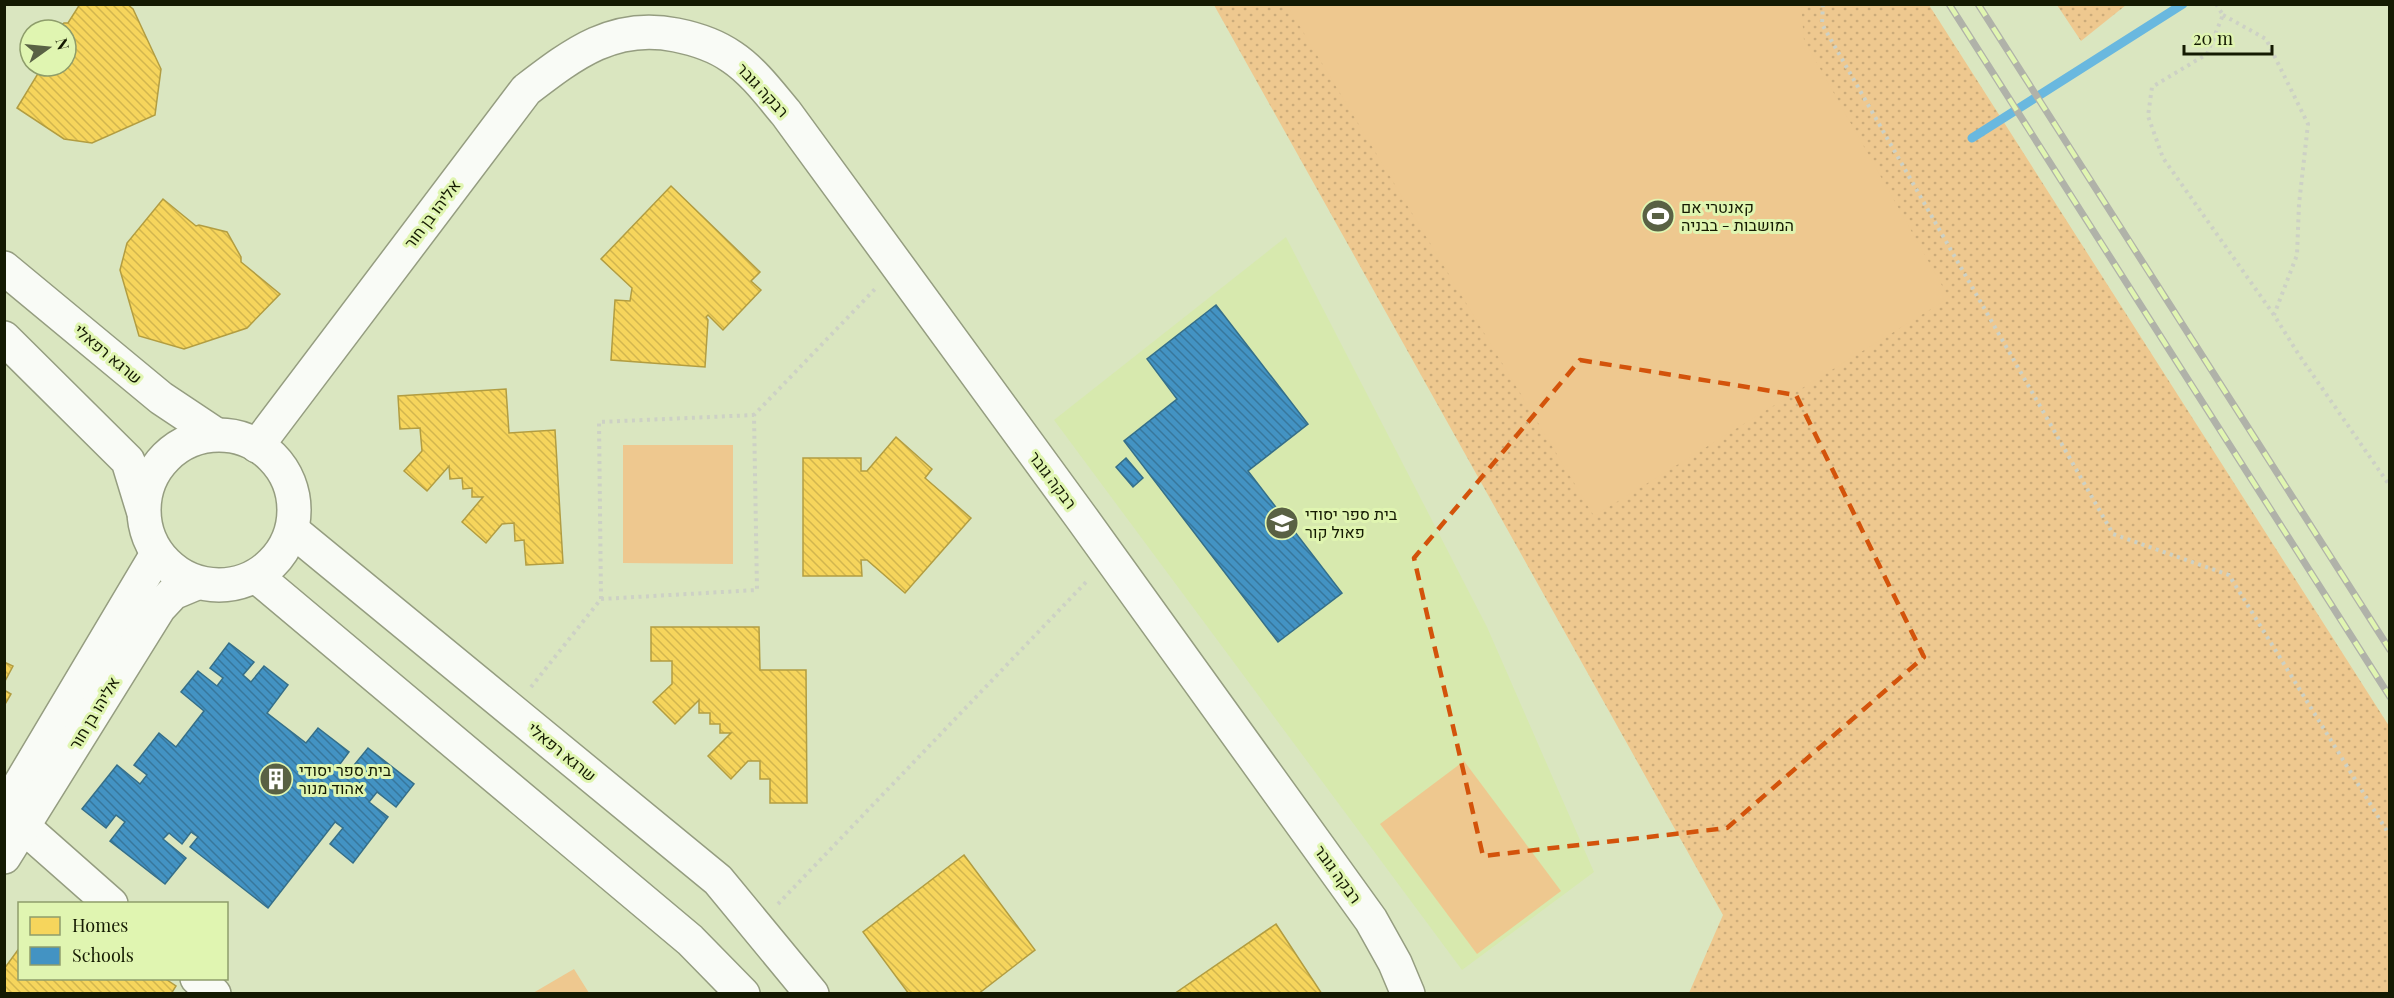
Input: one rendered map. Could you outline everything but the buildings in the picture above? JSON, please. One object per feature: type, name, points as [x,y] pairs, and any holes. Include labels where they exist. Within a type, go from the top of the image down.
[{"type":"street","name":"רבקה גובר","points":[[644,18],[664,32],[700,40],[733,57],[755,77],[786,113],[1371,920],[1395,963],[1408,993]]},
{"type":"street","name":"אליהו בן חור","points":[[257,446],[526,90],[563,61],[619,34],[644,18]]},
{"type":"street","name":"שרגא רפאלי","points":[[4,268],[161,398],[215,434]]},
{"type":"street","points":[[8,345],[128,460],[143,511],[147,534],[157,554],[175,572],[197,583],[217,586],[237,584],[255,576],[272,564],[284,548],[292,530],[294,506],[288,482],[276,461],[257,446],[237,437],[215,434],[193,439],[173,450],[156,467],[146,488],[143,511]]},
{"type":"street","name":"שרגא רפאלי","points":[[292,530],[718,880],[812,993]]},
{"type":"street","name":"אליהו בן חור","points":[[4,857],[11,816],[157,554]]},
{"type":"street","points":[[255,576],[690,940],[739,991]]},
{"type":"street","name":"אליהו בן חור","points":[[11,816],[159,608],[173,593],[197,583]]},
{"type":"street","points":[[11,816],[110,902]]},
{"type":"street","points":[[199,980],[214,993]]},
{"type":"path","points":[[1823,4],[1822,24],[2113,534],[2229,575],[2390,836]]},
{"type":"path","points":[[2216,4],[2223,15],[2266,39],[2308,124],[2297,255],[2274,315]]},
{"type":"path","points":[[2223,15],[2207,54],[2152,87],[2148,116],[2163,158],[2274,315],[2390,486]]},
{"type":"path","points":[[512,711],[601,599],[599,422],[754,415],[898,266]]},
{"type":"path","points":[[601,599],[757,590],[754,415]]},
{"type":"path","points":[[757,926],[1110,557]]},
{"type":"highlighted area","points":[[1580,360],[1796,395],[1924,657],[1727,828],[1483,856],[1414,558]]},
{"type":"shaded area","points":[[1214,5],[1929,5],[2389,726],[2389,993],[1689,993],[1723,915]]},
{"type":"shaded area","name":"קאנטרי אם המושבות - בבניה","points":[[1287,5],[1801,5],[1804,40],[1949,298],[1594,516]]},
{"type":"shaded area","points":[[2057,5],[2126,5],[2081,41]]},
{"type":"shaded area","name":"בית ספר יסודי פאול קור","points":[[1286,237],[1487,627],[1594,872],[1462,970],[1054,420]]},
{"type":"shaded area","points":[[623,445],[733,445],[733,564],[623,563]]},
{"type":"shaded area","points":[[1464,761],[1561,891],[1477,954],[1380,824]]},
{"type":"shaded area","points":[[574,969],[589,993],[533,993]]},
{"type":"waterway","points":[[1972,138],[2183,4]]},
{"type":"railway","points":[[1949,4],[2390,697]]},
{"type":"railway","points":[[1978,4],[2390,650]]},
{"type":"place","name":"קאנטרי אם המושבות - בבניה","points":[[1658,216]]},
{"type":"place","name":"בית ספר יסודי פאול קור","points":[[1282,523]]},
{"type":"place","name":"בית ספר יסודי אהוד מנור","points":[[276,779]]}]
